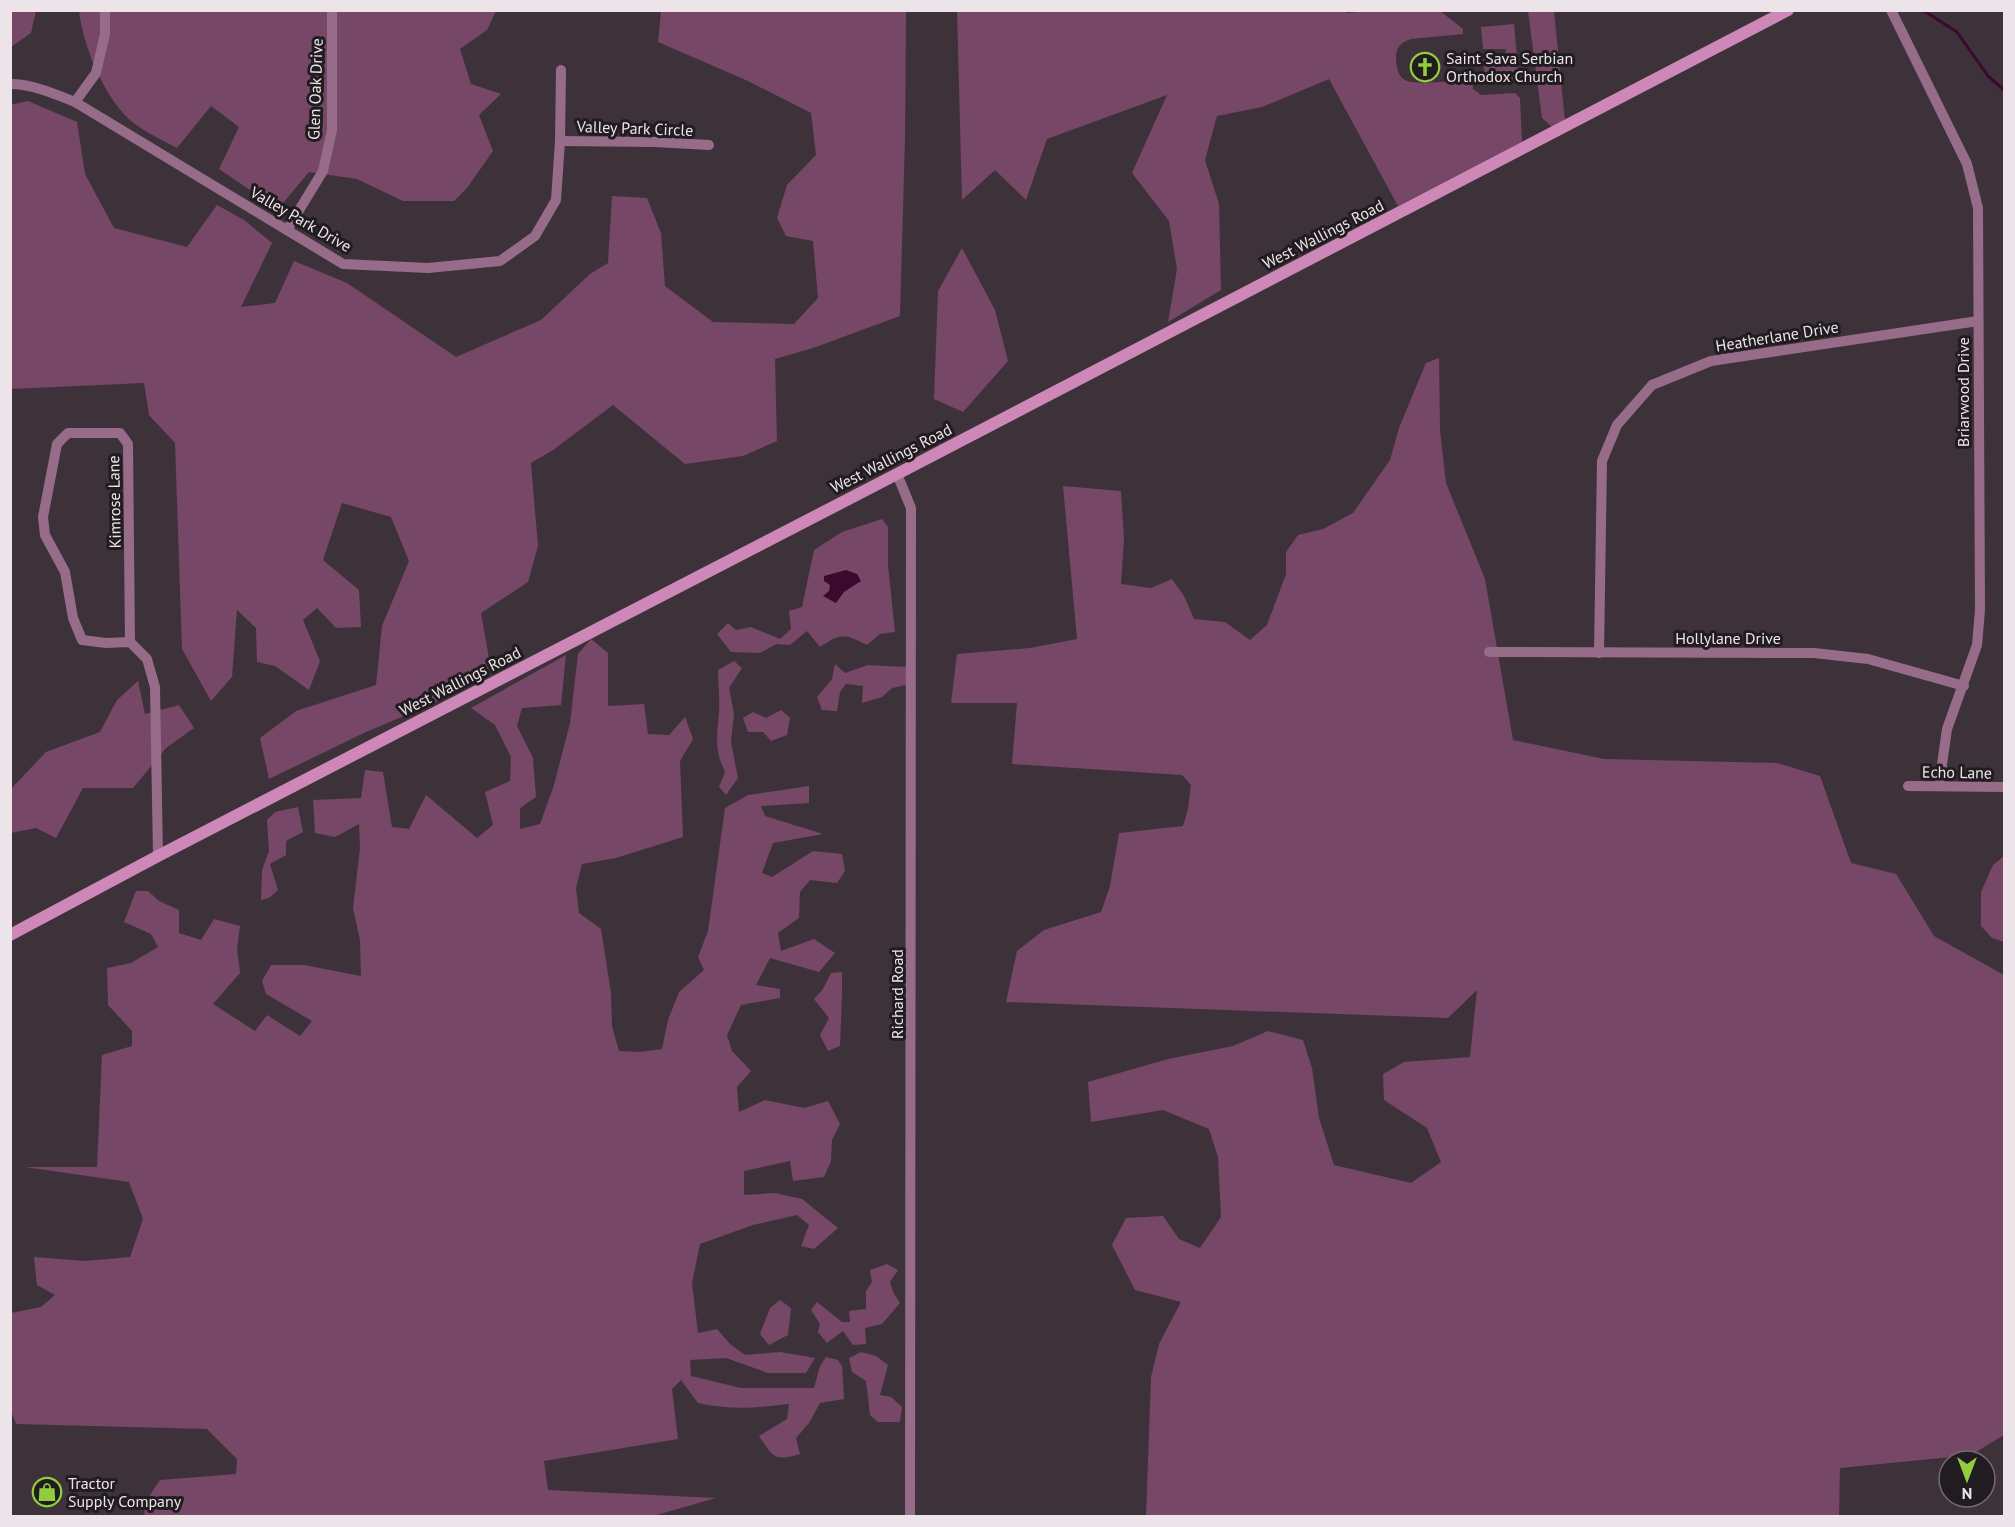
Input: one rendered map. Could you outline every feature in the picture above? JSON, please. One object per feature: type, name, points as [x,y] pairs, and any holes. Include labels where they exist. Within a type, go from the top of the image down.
[{"type":"street","points":[[75,102],[96,73],[105,34],[105,10]]},
{"type":"street","name":"Glen Oak Drive","points":[[287,230],[323,171],[332,130],[332,10]]},
{"type":"street","name":"West Wallings Road","points":[[10,935],[1788,10]]},
{"type":"street","name":"Briarwood Drive","points":[[1891,10],[1967,164],[1978,208],[1980,610],[1977,645],[1947,729],[1939,786]]},
{"type":"street","name":"Valley Park Drive","points":[[10,84],[46,91],[75,102],[343,264],[428,268],[500,261],[535,236],[556,200],[561,70]]},
{"type":"street","name":"Valley Park Circle","points":[[560,141],[655,141],[710,146]]},
{"type":"street","name":"Heatherlane Drive","points":[[1599,653],[1602,461],[1617,425],[1652,386],[1711,361],[1978,321]]},
{"type":"street","name":"Kimrose Lane","points":[[68,433],[120,434],[128,444],[130,642],[106,643],[82,640],[73,618],[65,572],[45,535],[42,517],[57,444],[68,433]]},
{"type":"street","name":"Richard Road","points":[[897,474],[911,508],[910,1516]]},
{"type":"street","points":[[130,642],[147,659],[155,687],[158,856]]},
{"type":"street","name":"Hollylane Drive","points":[[1489,652],[1814,653],[1868,659],[1964,686]]},
{"type":"street","name":"Echo Lane","points":[[1908,786],[2004,787]]},
{"type":"shaded area","points":[[11,10],[36,11],[31,33],[11,47]]},
{"type":"shaded area","points":[[1346,10],[1346,13],[1379,10],[1440,11],[1463,29],[1463,34],[1411,39],[1403,43],[1396,55],[1400,76],[1410,82],[1418,83],[1472,79],[1473,89],[1481,95],[1515,93],[1520,98],[1522,142],[1398,206],[1329,79],[1262,107],[1217,116],[1205,160],[1219,204],[1221,290],[1168,322],[1177,269],[1169,221],[1132,173],[1167,95],[1047,139],[1026,200],[995,170],[962,200],[957,11]]},
{"type":"shaded area","points":[[79,11],[496,11],[487,30],[460,49],[471,84],[501,94],[479,115],[493,151],[467,188],[454,201],[403,201],[357,179],[309,172],[278,209],[219,169],[239,127],[211,106],[177,148],[145,131],[129,119],[111,97],[96,69],[85,39]]},
{"type":"shaded area","points":[[661,11],[906,11],[900,316],[813,348],[775,359],[777,441],[743,456],[685,464],[613,405],[553,450],[531,463],[538,546],[528,582],[481,613],[491,670],[430,705],[366,732],[269,779],[260,738],[296,711],[376,685],[382,626],[409,561],[391,517],[342,503],[323,560],[359,590],[361,627],[336,628],[317,608],[303,620],[320,661],[309,690],[275,666],[257,662],[256,628],[237,610],[232,677],[211,701],[182,649],[175,443],[149,415],[144,383],[11,389],[10,105],[28,101],[77,122],[85,174],[114,228],[187,247],[217,205],[244,220],[272,243],[241,307],[275,303],[294,261],[347,283],[456,357],[541,320],[590,274],[608,263],[612,196],[647,198],[661,233],[665,286],[713,322],[794,324],[818,298],[813,241],[786,236],[777,218],[787,185],[816,155],[811,113],[748,81],[658,42]]},
{"type":"shaded area","points":[[1528,11],[1554,11],[1565,121],[1552,127],[1542,118]]},
{"type":"shaded area","points":[[1514,24],[1519,81],[1486,83],[1483,59],[1506,58],[1506,49],[1483,49],[1481,27]]},
{"type":"shaded area","points":[[962,248],[995,310],[1008,361],[963,412],[934,399],[938,291]]},
{"type":"shaded area","points":[[1439,358],[1440,430],[1446,483],[1485,579],[1513,740],[1604,759],[1777,763],[1820,776],[1851,863],[1896,874],[1934,936],[2004,975],[2004,1435],[1981,1449],[1937,1449],[1937,1458],[1840,1468],[1839,1516],[1146,1516],[1151,1377],[1159,1344],[1181,1302],[1135,1290],[1112,1245],[1126,1218],[1163,1216],[1179,1239],[1200,1248],[1221,1217],[1218,1157],[1209,1129],[1163,1110],[1091,1122],[1088,1082],[1168,1059],[1233,1046],[1268,1031],[1303,1040],[1312,1068],[1319,1118],[1334,1165],[1411,1183],[1441,1162],[1427,1128],[1384,1100],[1383,1074],[1404,1062],[1470,1057],[1477,990],[1448,1018],[1006,1002],[1017,951],[1044,930],[1101,912],[1110,886],[1119,833],[1183,826],[1191,785],[1182,775],[1012,764],[1017,703],[951,703],[957,654],[1030,648],[1077,639],[1063,486],[1121,491],[1124,539],[1121,584],[1151,588],[1172,579],[1184,596],[1194,619],[1225,622],[1250,640],[1267,625],[1286,574],[1286,552],[1298,535],[1323,529],[1353,513],[1390,460],[1399,428],[1426,363]]},
{"type":"shaded area","points":[[882,519],[888,527],[888,565],[895,632],[880,634],[867,645],[843,636],[820,647],[807,631],[790,645],[776,644],[760,653],[731,652],[717,634],[728,623],[736,630],[751,627],[780,639],[791,629],[789,611],[802,607],[814,550],[842,532]]},
{"type":"shaded area","points":[[846,570],[857,574],[861,581],[844,592],[836,603],[823,596],[829,591],[830,585],[824,581],[824,576]]},
{"type":"shaded area","points":[[591,639],[608,653],[608,706],[644,704],[648,734],[669,735],[685,717],[693,739],[680,761],[683,837],[616,858],[582,864],[576,888],[579,913],[601,929],[611,993],[612,1026],[619,1051],[639,1052],[662,1049],[668,1020],[679,992],[704,970],[698,957],[708,931],[725,808],[748,795],[809,786],[809,803],[761,806],[765,816],[823,834],[773,843],[762,873],[772,877],[813,851],[842,854],[845,871],[837,883],[810,880],[800,892],[799,918],[778,933],[781,951],[814,939],[835,953],[819,972],[770,958],[756,985],[780,989],[780,998],[741,1005],[727,1035],[732,1051],[751,1071],[737,1087],[739,1112],[765,1100],[804,1108],[828,1101],[840,1124],[832,1140],[831,1161],[824,1177],[793,1181],[790,1161],[744,1171],[744,1195],[775,1193],[802,1199],[838,1228],[814,1249],[801,1246],[809,1225],[797,1215],[753,1225],[700,1244],[692,1283],[698,1333],[717,1329],[730,1344],[745,1355],[780,1352],[815,1358],[806,1373],[768,1373],[726,1358],[690,1360],[691,1376],[741,1388],[814,1388],[820,1366],[826,1357],[838,1360],[842,1366],[844,1399],[820,1403],[809,1423],[796,1438],[800,1454],[785,1458],[771,1453],[759,1436],[787,1419],[789,1404],[744,1408],[698,1403],[681,1380],[672,1389],[678,1439],[544,1461],[548,1490],[716,1498],[653,1516],[144,1516],[146,1501],[160,1480],[236,1474],[237,1459],[207,1429],[16,1424],[10,1408],[11,1313],[41,1307],[55,1295],[37,1285],[34,1257],[85,1261],[130,1257],[143,1219],[129,1182],[25,1167],[97,1167],[102,1055],[132,1046],[132,1031],[108,1005],[107,968],[131,963],[158,947],[151,934],[124,922],[136,891],[148,891],[159,901],[179,910],[179,933],[201,940],[214,919],[240,926],[237,949],[240,973],[213,1004],[255,1031],[267,1015],[300,1036],[312,1021],[266,994],[262,981],[271,965],[304,965],[361,976],[360,940],[353,908],[360,848],[359,824],[335,837],[315,833],[313,800],[361,798],[365,770],[383,772],[392,827],[409,829],[426,795],[477,838],[493,825],[485,792],[510,781],[511,757],[495,725],[471,708],[566,655],[561,705],[522,708],[517,726],[533,758],[536,797],[520,808],[520,829],[540,824],[554,785],[570,723],[578,654]]},
{"type":"shaded area","points":[[734,661],[742,668],[729,688],[734,714],[731,742],[738,778],[726,795],[719,787],[725,772],[717,743],[718,670]]},
{"type":"shaded area","points":[[835,664],[845,673],[868,665],[906,667],[906,685],[892,688],[882,697],[862,703],[863,686],[846,684],[840,692],[837,711],[822,710],[817,697],[832,679]]},
{"type":"shaded area","points":[[138,681],[145,714],[179,705],[194,728],[166,748],[133,788],[83,788],[56,838],[36,828],[11,833],[11,789],[46,752],[100,732],[117,700]]},
{"type":"shaded area","points":[[781,710],[790,718],[787,735],[771,741],[763,732],[748,732],[743,718],[753,712],[766,718]]},
{"type":"shaded area","points":[[298,807],[303,832],[286,841],[286,855],[270,864],[278,890],[269,898],[261,900],[262,870],[269,851],[267,820],[275,812]]},
{"type":"shaded area","points":[[2004,856],[2004,942],[1992,938],[1981,926],[1981,892],[1993,865]]},
{"type":"shaded area","points":[[842,972],[840,1046],[828,1051],[820,1035],[829,1018],[814,999],[823,989],[831,973]]},
{"type":"shaded area","points":[[887,1264],[898,1270],[890,1282],[900,1303],[882,1324],[865,1328],[866,1344],[853,1345],[843,1331],[827,1343],[818,1332],[820,1324],[811,1310],[817,1302],[842,1322],[850,1322],[849,1311],[866,1309],[866,1291],[872,1282],[870,1270]]},
{"type":"shaded area","points":[[780,1300],[791,1308],[788,1335],[769,1345],[760,1334],[770,1308]]},
{"type":"shaded area","points":[[861,1352],[876,1356],[888,1365],[880,1395],[891,1397],[902,1407],[900,1422],[878,1422],[870,1415],[866,1381],[852,1372],[849,1358]]},
{"type":"waterway","points":[[1921,10],[1957,32],[1988,76],[2004,90]]},
{"type":"place","name":"Saint Sava Serbian Orthodox Church","points":[[1425,67]]},
{"type":"place","name":"Tractor Supply Company","points":[[47,1492]]}]
